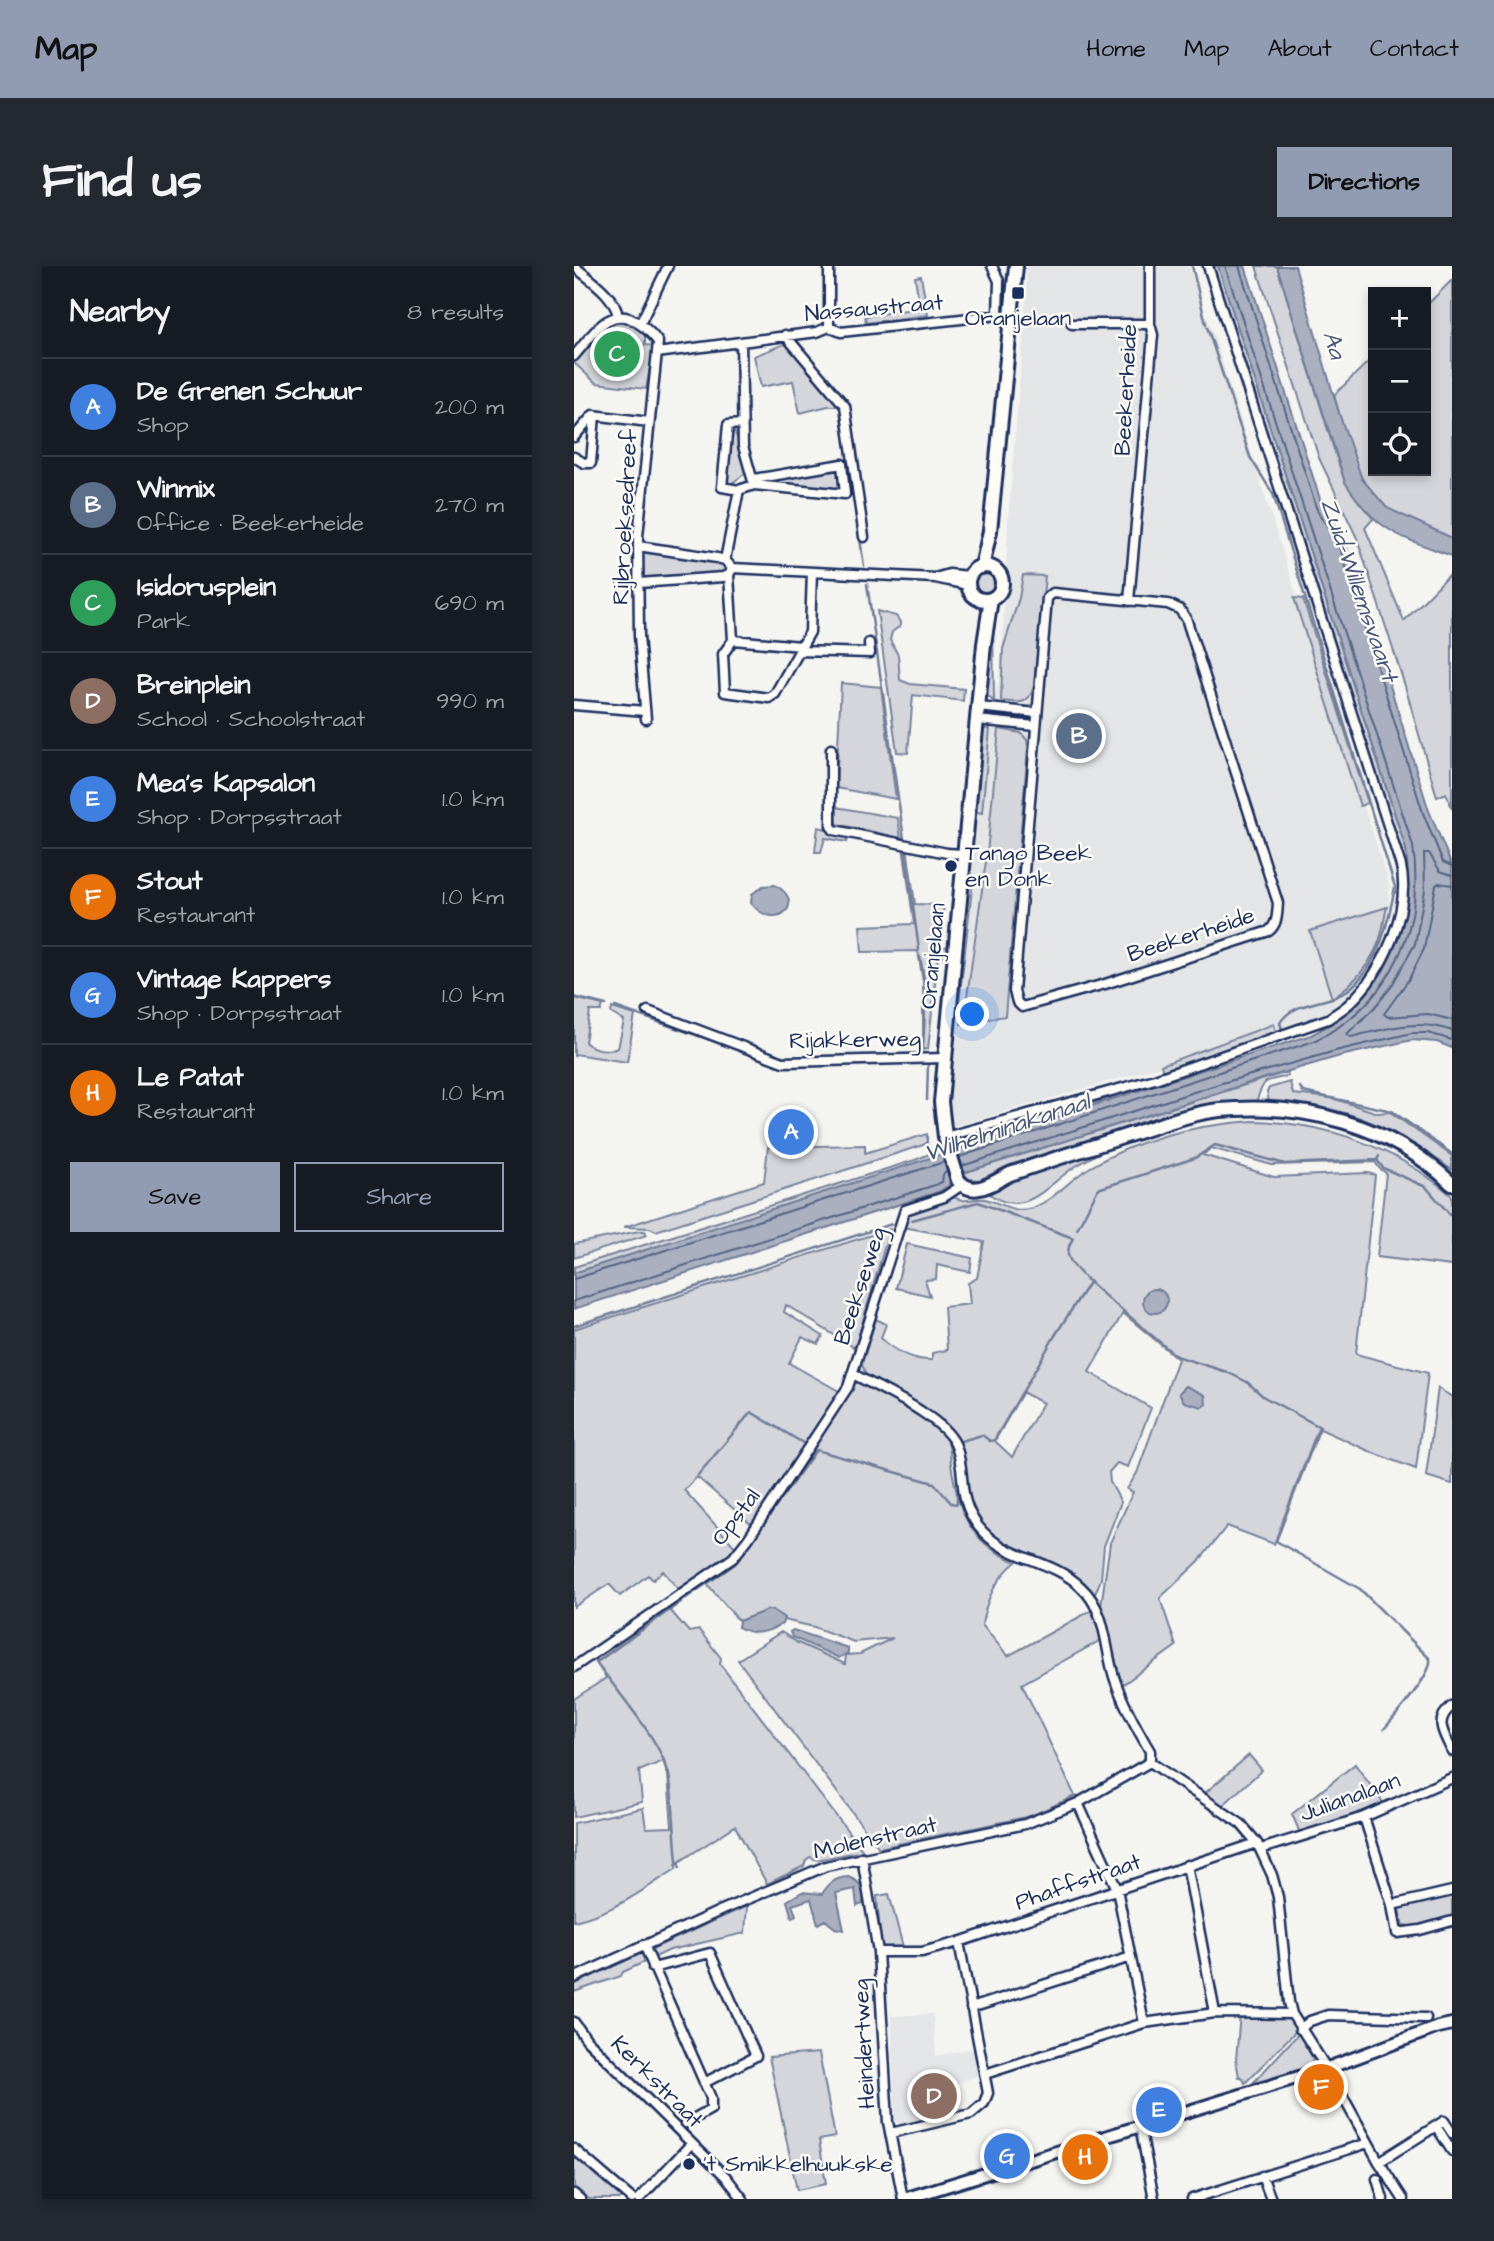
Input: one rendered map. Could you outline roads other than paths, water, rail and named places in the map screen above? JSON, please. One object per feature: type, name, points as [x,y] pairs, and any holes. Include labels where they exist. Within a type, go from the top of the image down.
[{"type":"main road","points":[[987,568],[1005,316],[1016,266]]},
{"type":"main road","points":[[987,568],[999,575],[1001,584],[998,593],[985,599],[970,592],[969,580],[987,568]]},
{"type":"main road","name":"Oranjelaan","points":[[960,1182],[945,1137],[941,1102],[984,644],[985,599]]},
{"type":"main road","points":[[960,1182],[975,1190],[984,1188],[1010,1174],[1201,1113],[1262,1109],[1297,1111],[1362,1127],[1432,1164],[1452,1184]]},
{"type":"street","points":[[574,266],[611,298],[616,305],[618,316]]},
{"type":"street","points":[[640,324],[668,266]]},
{"type":"street","points":[[829,266],[829,327]]},
{"type":"street","points":[[992,266],[999,281],[1005,316]]},
{"type":"street","name":"Beekerheide","points":[[1129,601],[1153,335],[1150,324],[1150,266]]},
{"type":"street","points":[[945,1137],[1154,1079],[1328,1019],[1350,1004],[1369,980],[1392,940],[1404,881],[1343,680],[1208,266]]},
{"type":"street","points":[[574,355],[601,326],[618,316],[629,316],[640,324],[658,342],[657,354]]},
{"type":"street","name":"Nassaustraat","points":[[657,354],[817,332],[829,327],[841,332],[1005,316]]},
{"type":"street","points":[[1072,324],[1150,324]]},
{"type":"street","points":[[785,335],[845,406],[864,537]]},
{"type":"street","points":[[741,342],[743,446],[754,482]]},
{"type":"street","name":"Rijbroeksedreef","points":[[574,705],[646,715],[639,636],[638,546],[657,354]]},
{"type":"street","points":[[595,415],[649,422]]},
{"type":"street","points":[[574,437],[595,415]]},
{"type":"street","points":[[574,457],[584,463],[591,463],[595,415]]},
{"type":"street","points":[[743,424],[728,425],[722,487],[739,490],[754,482],[842,464],[845,494],[754,482]]},
{"type":"street","points":[[739,490],[725,560],[731,572],[733,640],[723,654],[724,688],[728,695],[773,697],[810,632],[812,572]]},
{"type":"street","points":[[638,546],[725,560]]},
{"type":"street","points":[[639,583],[718,578],[731,572],[812,572],[935,578],[948,574],[969,580]]},
{"type":"street","name":"Beekerheide","points":[[1053,593],[1168,604],[1179,609],[1186,618],[1278,902],[1274,926],[1269,930],[1117,980],[1022,1007],[1017,1002],[1014,991],[1037,713],[1047,598],[1053,593]]},
{"type":"street","points":[[733,640],[870,653],[869,643]]},
{"type":"street","points":[[978,707],[1037,713]]},
{"type":"street","points":[[977,720],[1036,726]]},
{"type":"street","points":[[831,749],[831,826],[834,830],[963,854]]},
{"type":"street","name":"Rijakkerweg","points":[[648,1011],[783,1062],[945,1058]]},
{"type":"street","name":"Beekseweg","points":[[960,1182],[944,1198],[905,1210],[853,1374],[927,1415],[948,1433],[956,1446],[964,1501],[988,1537],[1010,1552],[1065,1574],[1093,1601],[1104,1629],[1115,1679],[1150,1751],[1150,1762]]},
{"type":"street","name":"Opstal","points":[[574,1667],[733,1558],[848,1387],[853,1374]]},
{"type":"street","points":[[1452,1706],[1444,1712],[1441,1722],[1452,1751]]},
{"type":"street","points":[[1150,1762],[1241,1824],[1259,1846],[1278,1898],[1292,2014],[1401,2196],[1390,2199]]},
{"type":"street","name":"Molenstraat","points":[[574,1978],[826,1866],[1025,1824],[1078,1803],[1150,1762]]},
{"type":"street","name":"Julianalaan","points":[[1259,1846],[1364,1817],[1452,1778]]},
{"type":"street","points":[[1078,1803],[1117,1889],[1144,2023]]},
{"type":"street","points":[[1364,1817],[1392,1905],[1397,1933],[1420,1930],[1452,1920]]},
{"type":"street","name":"Phaffstraat","points":[[911,1952],[959,1942],[1187,1866],[1259,1846]]},
{"type":"street","name":"Heindertweg","points":[[862,1857],[878,1952],[888,2122],[895,2142],[905,2199]]},
{"type":"street","points":[[1187,1866],[1215,2013]]},
{"type":"street","points":[[1392,1905],[1452,1891]]},
{"type":"street","points":[[891,2133],[971,2115],[984,2103],[988,2093],[959,1942]]},
{"type":"street","points":[[644,1945],[710,2098],[711,2109],[686,2123]]},
{"type":"street","name":"Heindertweg","points":[[878,1952],[911,1952]]},
{"type":"street","points":[[653,1968],[710,1953],[756,2056],[704,2082]]},
{"type":"street","points":[[971,2008],[1131,1957]]},
{"type":"street","points":[[985,2074],[1144,2023],[1215,2013],[1292,2014]]},
{"type":"street","points":[[1300,2029],[1310,2021],[1328,2015],[1426,2018]]},
{"type":"street","name":"Kerkstraat","points":[[574,2022],[587,2040],[726,2177],[743,2199]]},
{"type":"street","points":[[905,2199],[1325,2069],[1452,2024]]},
{"type":"street","points":[[1379,2162],[1440,2124]]},
{"type":"street","points":[[1440,2124],[1452,2133]]},
{"type":"street","points":[[1440,2124],[1452,2151]]},
{"type":"street","points":[[1140,2126],[1154,2199]]},
{"type":"street","points":[[1192,2199],[1367,2143]]},
{"type":"street","points":[[639,2199],[691,2144]]},
{"type":"street","points":[[574,2149],[632,2199]]},
{"type":"street","points":[[1262,2176],[1271,2199]]},
{"type":"street","points":[[1377,2179],[1383,2199]]},
{"type":"street","points":[[574,2194],[580,2199]]},
{"type":"water","name":"Zuid-Willemsvaart","points":[[1218,266],[1245,266],[1322,505],[1343,535],[1429,811],[1452,866],[1452,1048],[1437,1042],[1412,1040],[1340,1056],[1265,1078],[950,1177],[949,1186],[938,1192],[574,1309],[574,1273],[1311,1035],[1358,1002],[1376,981],[1390,958],[1400,933],[1408,878],[1406,849]]},
{"type":"water","points":[[1277,266],[1295,266],[1339,413],[1362,479],[1387,508],[1452,538],[1452,556],[1403,537],[1378,522],[1367,512],[1345,482]]},
{"type":"water","points":[[775,885],[785,892],[789,900],[788,907],[778,915],[769,916],[751,903],[752,894],[763,886]]},
{"type":"water","points":[[1155,1289],[1163,1293],[1167,1301],[1163,1309],[1155,1313],[1147,1309],[1143,1301],[1147,1293]]},
{"type":"water","points":[[1186,1386],[1205,1395],[1206,1404],[1202,1407],[1184,1402],[1179,1393]]},
{"type":"water","points":[[773,1610],[784,1618],[782,1624],[760,1632],[749,1632],[738,1627],[739,1621]]},
{"type":"water","points":[[793,1630],[848,1648],[848,1653],[839,1658],[792,1637],[790,1632]]},
{"type":"water","points":[[848,1877],[859,1884],[864,1899],[863,1904],[857,1906],[855,1889],[836,1893],[844,1930],[835,1928],[825,1920],[818,1924],[811,1899],[792,1905],[796,1915],[792,1918],[787,1901],[802,1892],[822,1894],[833,1882]]},
{"type":"waterway","points":[[1192,266],[1206,324]]},
{"type":"waterway","points":[[1207,327],[1250,457],[1273,494],[1395,887],[1375,956],[1359,980],[1340,995],[1293,1010],[1280,1023],[1282,1029]]},
{"type":"waterway","points":[[841,410],[864,566]]},
{"type":"waterway","points":[[867,584],[904,839]]},
{"type":"waterway","points":[[905,847],[919,950]]},
{"type":"waterway","points":[[920,957],[926,990],[923,1049]]},
{"type":"waterway","points":[[574,997],[606,1005]]},
{"type":"waterway","points":[[615,1007],[725,1045]]},
{"type":"waterway","points":[[732,1048],[774,1063]]},
{"type":"waterway","points":[[927,1100],[928,1064]]},
{"type":"waterway","points":[[1300,1087],[1303,1092],[1392,1111],[1452,1154]]},
{"type":"waterway","points":[[1077,1229],[1098,1189],[1195,1158],[1215,1145],[1285,1164],[1377,1160]]},
{"type":"waterway","points":[[1379,1156],[1377,1160],[1383,1168],[1426,1187],[1452,1217]]},
{"type":"waterway","points":[[912,1220],[978,1202],[1073,1238]]},
{"type":"waterway","points":[[574,1326],[892,1224]]},
{"type":"waterway","points":[[1073,1238],[1068,1254],[1074,1266],[1113,1303]]},
{"type":"waterway","points":[[961,1441],[982,1435],[990,1441],[995,1440],[1054,1337],[1090,1281]]},
{"type":"waterway","points":[[1115,1304],[1176,1356],[1227,1372],[1247,1382],[1264,1397],[1320,1427],[1276,1541],[1360,1589],[1430,1659],[1420,1684],[1384,1729]]},
{"type":"waterway","points":[[698,1475],[751,1412],[803,1443]]},
{"type":"waterway","points":[[686,1598],[735,1564],[816,1450],[934,1483],[951,1503],[957,1504],[957,1496]]},
{"type":"waterway","points":[[680,1868],[677,1861],[671,1786],[664,1762],[638,1717],[596,1662],[681,1602]]},
{"type":"place","name":"Oranjelaan","points":[[1018,293]]},
{"type":"place","name":"Isidorusplein","points":[[617,354]]},
{"type":"place","name":"Winmix","points":[[1079,736]]},
{"type":"place","name":"Tango Beek en Donk","points":[[951,866]]},
{"type":"place","name":"De Grenen Schuur","points":[[791,1132]]},
{"type":"place","name":"Stout","points":[[1321,2087]]},
{"type":"place","name":"Breinplein","points":[[934,2096]]},
{"type":"place","name":"Mea's Kapsalon","points":[[1159,2110]]},
{"type":"place","name":"Vintage Kappers","points":[[1007,2156]]},
{"type":"place","name":"Le Patat","points":[[1085,2157]]},
{"type":"place","name":"'t Smikkelhuukske","points":[[689,2164]]},
{"type":"water label","name":"Aa","points":[[1334,345]]},
{"type":"water label","name":"Wilhelminakanaal","points":[[1007,1128]]}]
